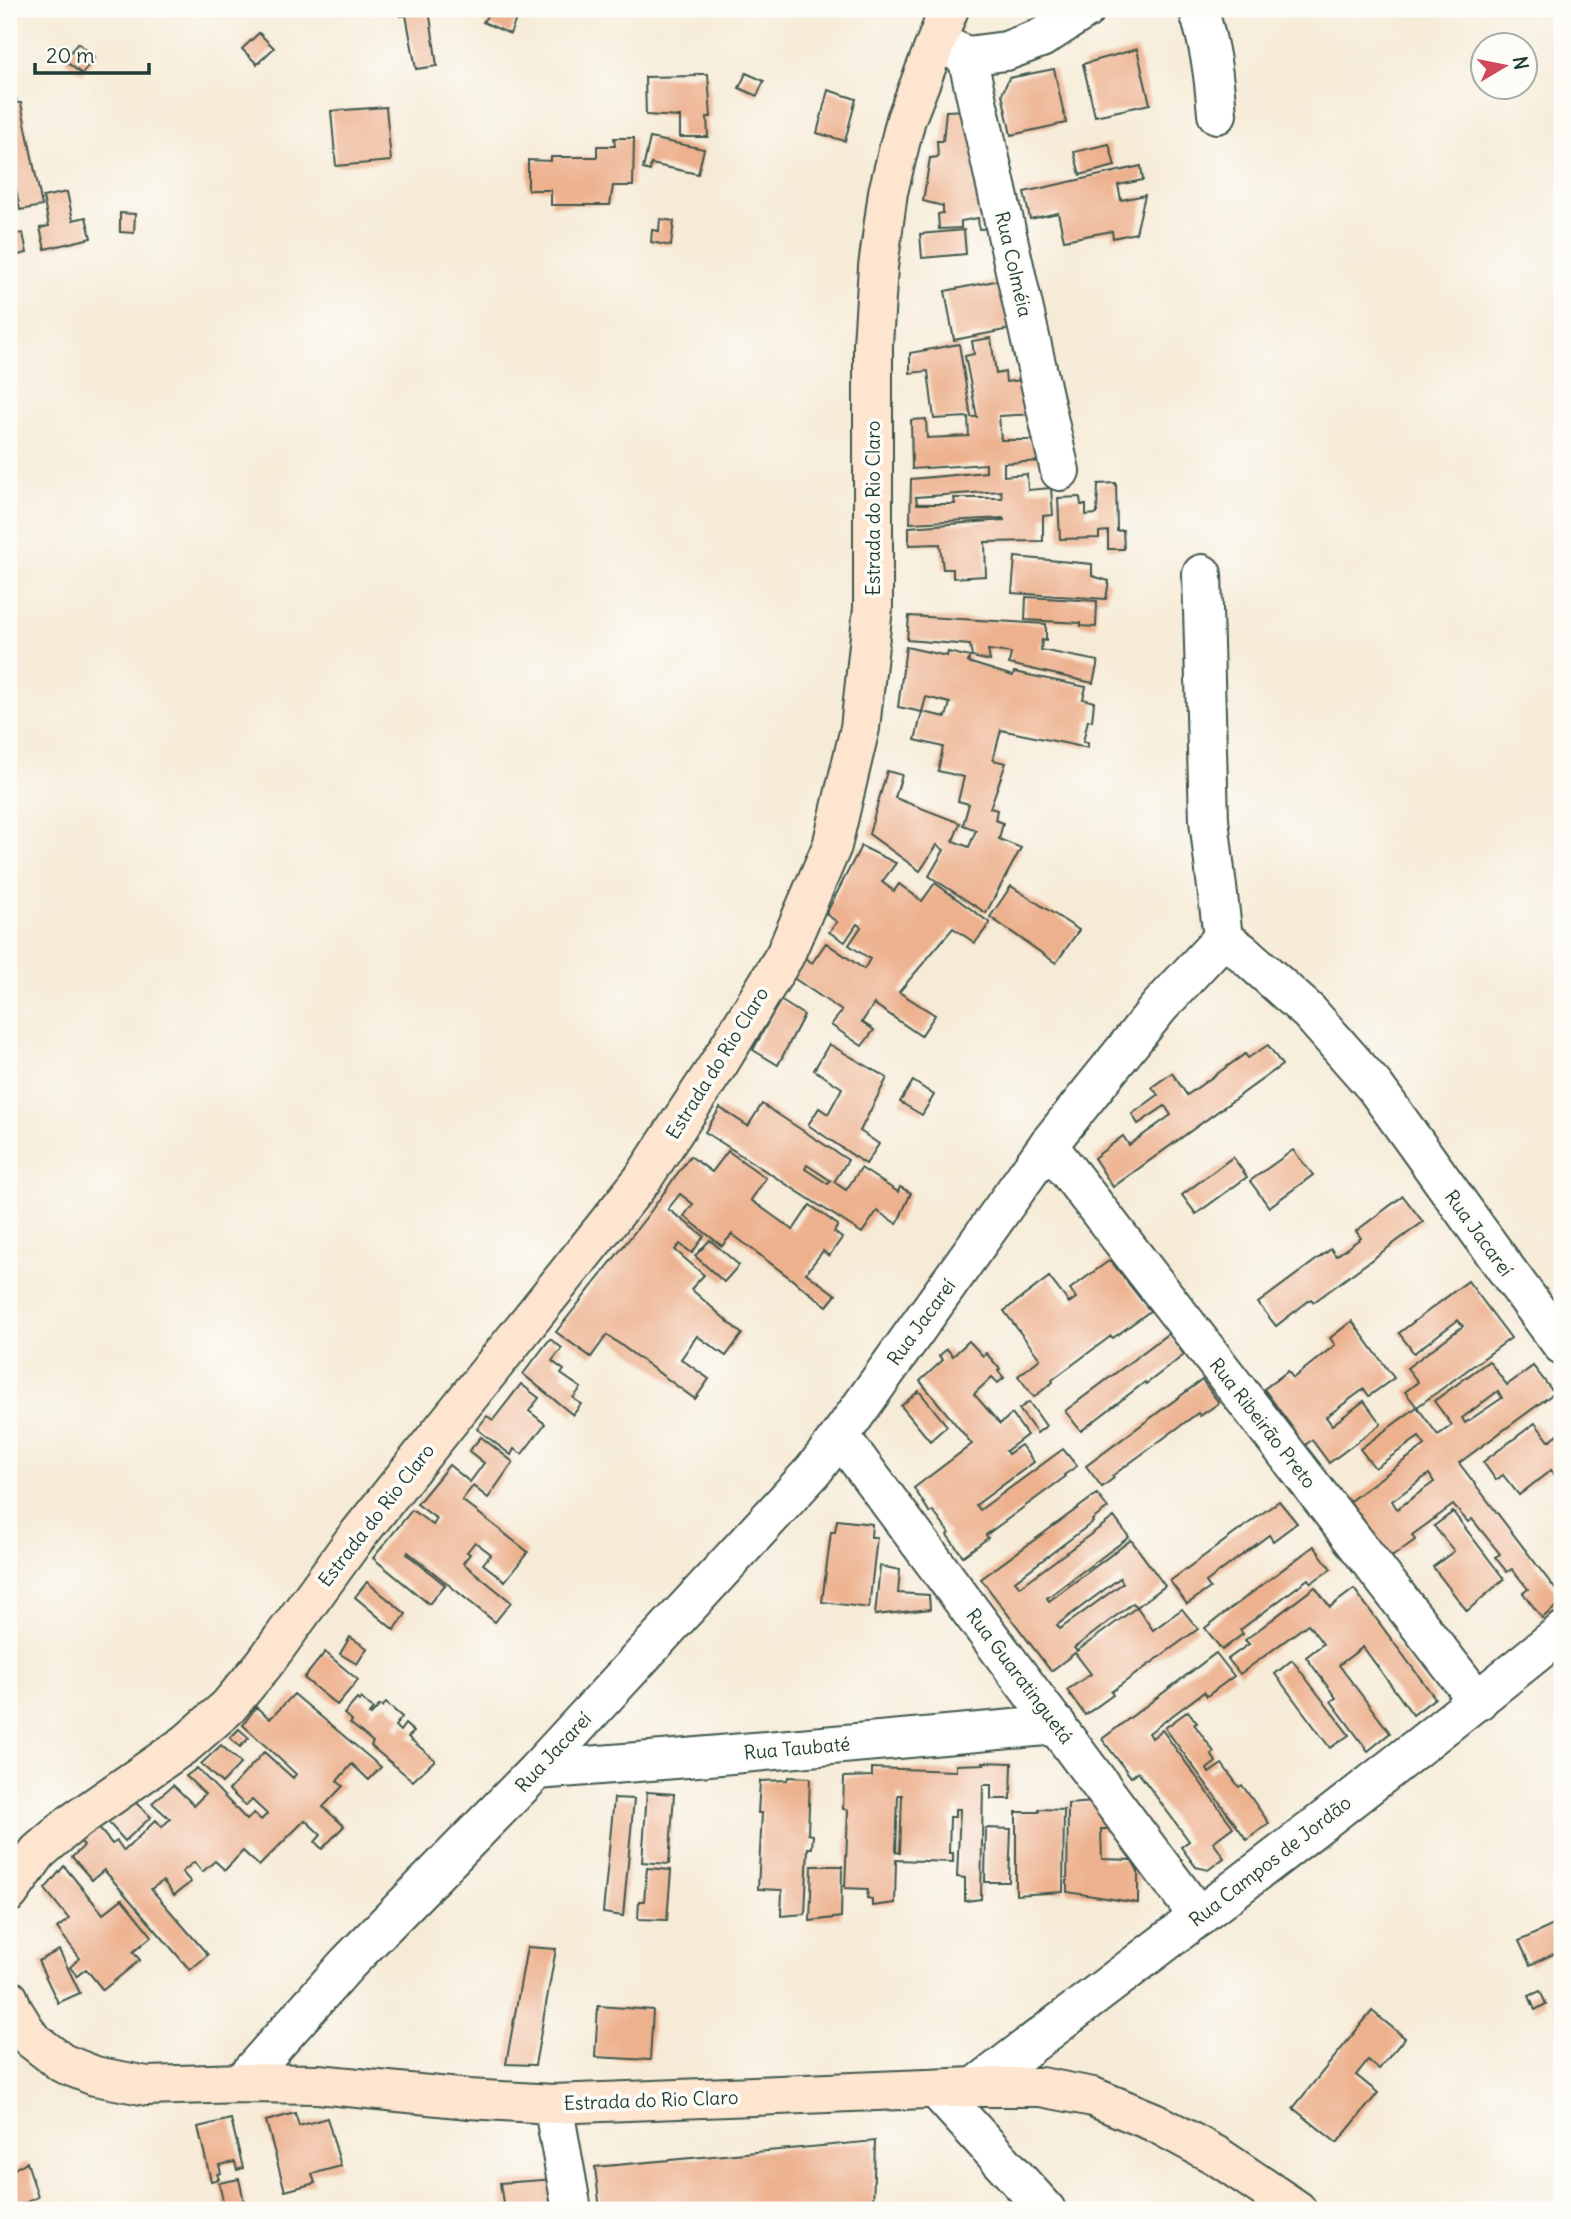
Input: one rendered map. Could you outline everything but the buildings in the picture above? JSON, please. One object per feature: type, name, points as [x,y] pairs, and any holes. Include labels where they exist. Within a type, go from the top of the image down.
[{"type":"main road","name":"Estrada do Rio Claro","points":[[9,1893],[38,1852],[72,1823],[187,1743],[228,1707],[264,1664],[354,1540],[642,1180],[718,1065],[785,955],[831,846],[860,728],[873,608],[873,344],[878,267],[888,192],[905,119],[951,36]]},
{"type":"main road","name":"Estrada do Rio Claro","points":[[9,1999],[31,2039],[62,2063],[95,2076],[147,2086],[318,2084],[469,2099],[554,2104],[975,2087],[1041,2087],[1093,2096],[1154,2122],[1217,2156],[1297,2210]]},
{"type":"street","points":[[951,36],[1006,51],[1041,38],[1086,9]]},
{"type":"street","points":[[1198,9],[1208,40],[1214,73],[1217,114]]},
{"type":"street","name":"Rua Colméia","points":[[951,36],[1060,471]]},
{"type":"street","points":[[1202,574],[1209,820],[1223,938]]},
{"type":"street","name":"Rua Jacareí","points":[[241,2083],[348,1963],[537,1769],[813,1471],[1048,1145],[1160,1006],[1223,938],[1309,1012],[1375,1087],[1562,1345]]},
{"type":"street","name":"Rua Ribeirão Preto","points":[[1048,1145],[1478,1701]]},
{"type":"street","name":"Rua Guaratinguetá","points":[[840,1436],[1199,1917]]},
{"type":"street","name":"Rua Campos de Jordão","points":[[975,2087],[1478,1701],[1562,1632]]},
{"type":"street","name":"Rua Taubaté","points":[[537,1769],[1058,1725]]},
{"type":"street","points":[[936,2089],[1046,2210]]},
{"type":"street","points":[[554,2104],[572,2210]]}]
